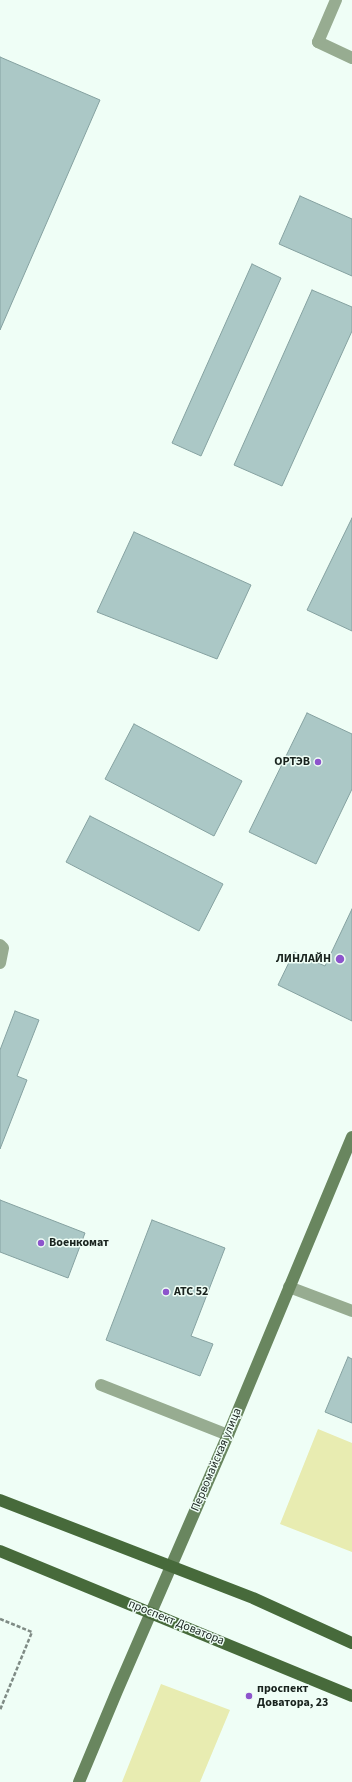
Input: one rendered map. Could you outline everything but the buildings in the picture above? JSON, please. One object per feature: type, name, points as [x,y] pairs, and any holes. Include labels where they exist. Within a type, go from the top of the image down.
[{"type":"main road","points":[[0,1500],[253,1598],[352,1643]]},
{"type":"main road","name":"проспект Доватора","points":[[0,1551],[352,1696]]},
{"type":"street","points":[[332,1],[318,42],[352,58]]},
{"type":"street","points":[[0,945],[3,948],[0,963]]},
{"type":"street","name":"Первомайская улица","points":[[79,1782],[228,1435],[352,1137]]},
{"type":"street","points":[[289,1287],[352,1311]]},
{"type":"street","points":[[102,1385],[228,1435]]},
{"type":"path","points":[[0,1619],[32,1632],[0,1710]]},
{"type":"green space","points":[[318,1429],[352,1443],[352,1552],[280,1524]]},
{"type":"green space","points":[[161,1684],[230,1710],[200,1782],[122,1782]]},
{"type":"place","name":"ОРТЭВ","points":[[318,762]]},
{"type":"place","name":"ЛИНЛАЙН","points":[[340,959]]},
{"type":"place","name":"Военкомат","points":[[41,1243]]},
{"type":"place","name":"АТС 52","points":[[166,1292]]},
{"type":"place","name":"проспект Доватора, 23","points":[[249,1696]]}]
